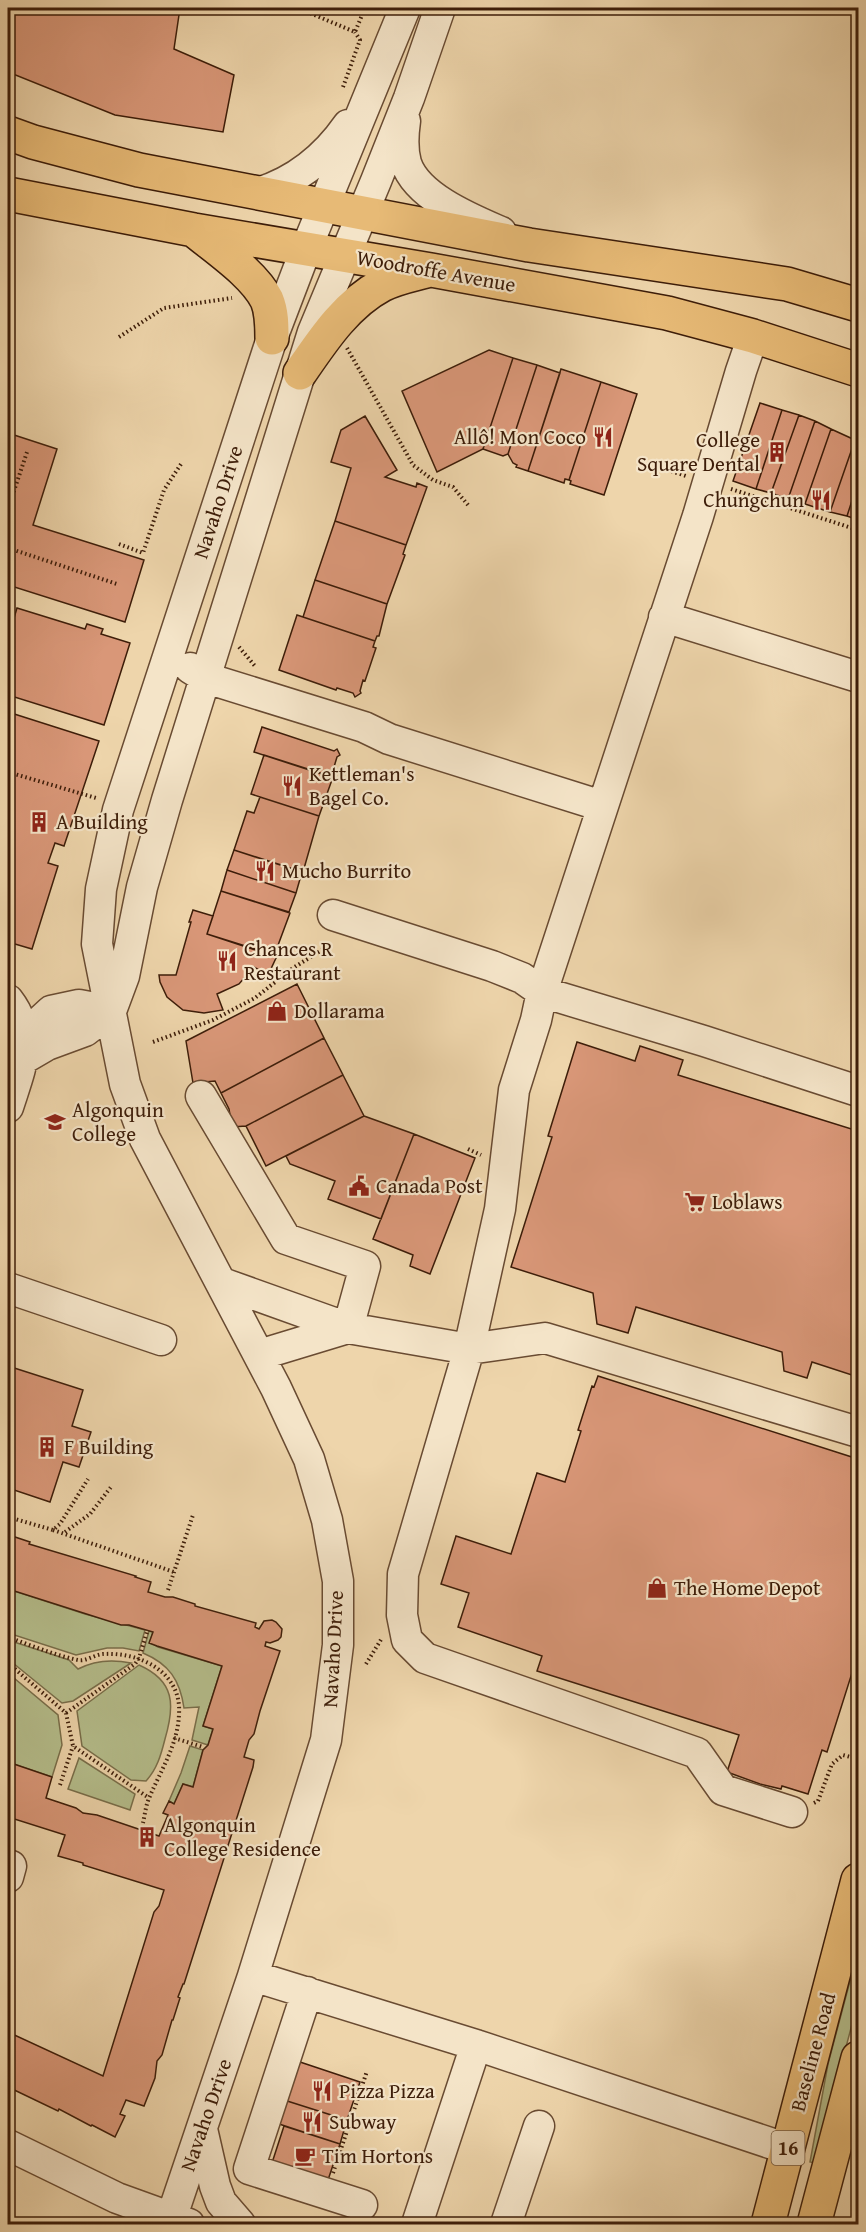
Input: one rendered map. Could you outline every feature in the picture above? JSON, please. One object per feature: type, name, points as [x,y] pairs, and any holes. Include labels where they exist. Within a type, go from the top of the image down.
[{"type":"main road","name":"Woodroffe Avenue","points":[[8,132],[33,142],[139,170],[529,245],[787,284],[858,305]]},
{"type":"main road","name":"Woodroffe Avenue","points":[[8,194],[194,230],[667,313],[753,336],[858,370]]},
{"type":"main road","points":[[194,230],[259,288],[271,311],[272,338]]},
{"type":"main road","points":[[300,373],[330,331],[363,298],[382,285],[405,276],[431,270]]},
{"type":"main road","name":"Baseline Road","points":[[768,2224],[858,1880]]},
{"type":"main road","name":"16","points":[[814,2224],[858,2058]]},
{"type":"street","name":"Navaho Drive","points":[[180,2222],[202,2129],[253,1976],[326,1740],[338,1645],[338,1581],[327,1520],[309,1458],[222,1283],[145,1139],[125,1084],[97,944],[101,889],[114,826],[272,338],[405,8]]},
{"type":"street","name":"Navaho Drive","points":[[111,1011],[124,976],[142,887],[313,332],[409,98],[440,8]]},
{"type":"street","points":[[258,193],[293,179],[316,162],[346,128],[373,87]]},
{"type":"street","points":[[409,98],[403,139],[406,162],[412,174],[438,200],[455,211],[529,245]]},
{"type":"street","points":[[753,336],[708,482],[542,992],[536,1020],[514,1090],[500,1209],[469,1349],[402,1574],[402,1615],[407,1640],[424,1659],[698,1753],[723,1790],[792,1812]]},
{"type":"street","points":[[664,616],[858,677]]},
{"type":"street","points":[[170,655],[206,678],[364,727],[389,739],[602,806]]},
{"type":"street","points":[[333,915],[492,966],[522,978],[542,992],[858,1091]]},
{"type":"street","points":[[8,994],[35,1007],[51,1011],[79,1005],[111,1011]]},
{"type":"street","points":[[8,1000],[19,1021],[18,1051],[8,1107]]},
{"type":"street","points":[[18,1051],[51,1011]]},
{"type":"street","points":[[18,1051],[47,1045],[85,1031],[111,1011]]},
{"type":"street","points":[[201,1096],[286,1239],[365,1266],[348,1328]]},
{"type":"street","points":[[222,1283],[348,1328],[469,1349],[545,1338],[858,1432]]},
{"type":"street","points":[[8,1288],[160,1340]]},
{"type":"street","points":[[259,1355],[348,1328]]},
{"type":"street","points":[[253,1976],[476,2045],[788,2149]]},
{"type":"street","points":[[307,1992],[249,2169],[362,2205]]},
{"type":"street","points":[[417,2224],[476,2045]]},
{"type":"street","points":[[506,2224],[539,2126]]},
{"type":"street","points":[[202,2129],[221,2202],[240,2224]]},
{"type":"street","points":[[8,2145],[117,2198],[180,2222]]},
{"type":"street","points":[[523,2224],[537,2181],[527,2162]]},
{"type":"path","points":[[298,8],[355,32],[360,40],[343,88]]},
{"type":"path","points":[[355,32],[365,8]]},
{"type":"path","points":[[119,337],[164,308],[234,297]]},
{"type":"path","points":[[343,342],[413,465],[433,480],[453,487],[468,505]]},
{"type":"path","points":[[8,509],[27,452]]},
{"type":"path","points":[[118,544],[143,553],[164,490],[181,464]]},
{"type":"path","points":[[650,464],[858,530]]},
{"type":"path","points":[[8,548],[117,584]]},
{"type":"path","points":[[8,772],[97,799]]},
{"type":"path","points":[[153,1042],[213,1020],[255,998],[293,968],[322,950]]},
{"type":"path","points":[[53,1530],[60,1524],[88,1479]]},
{"type":"path","points":[[64,1533],[90,1514],[111,1487]]},
{"type":"path","points":[[168,1590],[194,1515]]},
{"type":"path","points":[[8,1517],[64,1533],[174,1572]]},
{"type":"path","points":[[66,1713],[135,1664],[147,1632]]},
{"type":"path","points":[[8,1637],[80,1661],[101,1654],[123,1654],[139,1658],[157,1667],[171,1680],[178,1697],[180,1715],[166,1764],[149,1798],[143,1823]]},
{"type":"path","points":[[8,1663],[66,1713],[73,1746],[60,1785]]},
{"type":"path","points":[[174,1738],[203,1747]]},
{"type":"path","points":[[73,1746],[149,1798]]},
{"type":"path","points":[[792,1812],[818,1801],[832,1764],[843,1755],[858,1759]]},
{"type":"path","points":[[326,2194],[367,2071]]},
{"type":"green space","points":[[8,1589],[85,1614],[145,1630],[139,1651],[107,1648],[76,1655],[8,1633]]},
{"type":"green space","points":[[149,1631],[153,1632],[150,1642],[158,1647],[222,1666],[203,1726],[213,1729],[208,1745],[192,1740],[199,1707],[184,1708],[180,1689],[172,1674],[160,1662],[143,1653]]},
{"type":"green space","points":[[8,1640],[69,1660],[78,1669],[104,1661],[131,1663],[73,1701],[62,1703],[8,1659]]},
{"type":"green space","points":[[139,1665],[151,1671],[166,1686],[171,1705],[160,1756],[146,1781],[131,1780],[82,1746],[77,1711]]},
{"type":"green space","points":[[8,1673],[58,1715],[62,1745],[52,1777],[8,1762]]},
{"type":"green space","points":[[190,1746],[203,1750],[193,1787],[183,1784],[174,1804],[169,1801]]},
{"type":"green space","points":[[79,1758],[135,1794],[130,1810],[68,1789]]},
{"type":"green space","points":[[858,1951],[858,2002],[815,2163],[810,2162],[828,2064]]},
{"type":"building","points":[[8,8],[180,8],[174,49],[234,75],[223,132],[115,115],[8,72]]},
{"type":"building","points":[[489,350],[513,358],[483,449],[437,472],[402,391]]},
{"type":"building","points":[[513,358],[537,365],[508,454],[503,456],[483,449]]},
{"type":"building","points":[[537,365],[560,373],[528,471],[516,467],[517,465],[513,463],[508,454]]},
{"type":"building","points":[[561,369],[601,382],[569,480],[565,479],[564,483],[528,471]]},
{"type":"building","name":"Allô! Mon Coco","points":[[601,382],[637,394],[604,495],[570,484],[569,480]]},
{"type":"building","points":[[760,403],[782,410],[756,489],[733,481]]},
{"type":"building","name":"College Square Dental","points":[[782,410],[799,415],[771,493],[756,489]]},
{"type":"building","points":[[799,415],[815,421],[788,499],[771,493]]},
{"type":"building","points":[[365,416],[397,470],[385,477],[416,487],[417,483],[427,487],[406,545],[335,521],[351,468],[331,462],[341,430]]},
{"type":"building","points":[[815,421],[831,429],[805,504],[788,499]]},
{"type":"building","points":[[831,429],[855,440],[830,512],[805,504]]},
{"type":"building","points":[[8,433],[57,449],[33,525],[144,560],[125,622],[8,585]]},
{"type":"building","points":[[855,440],[858,441],[858,482],[847,516],[830,512]]},
{"type":"building","points":[[858,482],[858,520],[847,516]]},
{"type":"building","points":[[335,521],[406,545],[403,554],[405,555],[387,604],[315,580]]},
{"type":"building","points":[[315,580],[387,604],[379,636],[375,641],[303,617]]},
{"type":"building","points":[[17,608],[85,629],[87,624],[103,629],[101,634],[130,643],[104,725],[8,695],[8,638]]},
{"type":"building","points":[[297,615],[375,641],[373,647],[376,648],[365,681],[363,680],[361,693],[355,697],[353,693],[337,688],[336,690],[279,670]]},
{"type":"building","name":"A Building","points":[[8,712],[99,741],[64,846],[55,843],[48,863],[58,866],[32,949],[8,942]]},
{"type":"building","points":[[262,727],[334,751],[337,749],[340,755],[337,757],[331,777],[254,752]]},
{"type":"building","name":"Kettleman's Bagel Co.","points":[[264,755],[333,777],[319,816],[251,794]]},
{"type":"building","points":[[260,797],[319,816],[303,872],[234,850],[247,811],[254,813]]},
{"type":"building","name":"Mucho Burrito","points":[[234,850],[302,872],[296,893],[227,870]]},
{"type":"building","points":[[227,870],[296,893],[289,912],[221,891]]},
{"type":"building","points":[[221,891],[290,913],[274,956],[207,934]]},
{"type":"building","name":"Chances R Restaurant","points":[[193,910],[213,916],[207,934],[277,956],[268,975],[254,967],[239,984],[217,994],[223,1010],[204,1013],[183,1010],[167,997],[160,982],[159,975],[176,975]]},
{"type":"building","name":"Dollarama","points":[[297,984],[324,1038],[221,1093],[215,1081],[193,1083],[186,1041]]},
{"type":"building","points":[[324,1038],[343,1075],[246,1126],[232,1127],[229,1109],[221,1093]]},
{"type":"building","name":"Loblaws","points":[[577,1042],[635,1061],[640,1046],[683,1060],[678,1075],[858,1131],[858,1377],[812,1362],[807,1378],[784,1371],[782,1352],[636,1307],[628,1333],[597,1324],[593,1293],[511,1267],[552,1137],[548,1136]]},
{"type":"building","points":[[343,1075],[364,1116],[266,1166],[246,1126]]},
{"type":"building","points":[[364,1116],[414,1134],[381,1219],[328,1199],[335,1181],[290,1164],[286,1156]]},
{"type":"building","points":[[414,1134],[475,1158],[430,1274],[410,1266],[413,1255],[373,1239]]},
{"type":"building","name":"F Building","points":[[8,1366],[83,1390],[72,1426],[91,1432],[79,1467],[63,1462],[50,1502],[8,1488]]},
{"type":"building","name":"The Home Depot","points":[[598,1376],[855,1458],[858,1452],[858,1654],[827,1752],[822,1750],[808,1794],[782,1786],[781,1789],[760,1784],[727,1772],[739,1735],[537,1671],[542,1656],[458,1627],[469,1593],[441,1584],[456,1536],[511,1554],[537,1473],[565,1482],[581,1431],[578,1430],[592,1386],[594,1387]]},
{"type":"building","name":"Algonquin College Residence","points":[[9,1535],[30,1542],[29,1544],[151,1582],[148,1592],[173,1597],[195,1604],[195,1606],[256,1623],[255,1627],[259,1629],[264,1621],[272,1620],[282,1629],[278,1640],[266,1642],[265,1646],[280,1651],[254,1734],[249,1740],[244,1757],[254,1760],[253,1767],[178,1997],[180,1998],[162,2055],[157,2061],[155,2078],[144,2106],[126,2100],[120,2114],[125,2116],[115,2137],[8,2087],[8,2032],[103,2076],[154,1912],[159,1906],[164,1890],[58,1856],[65,1835],[8,1817],[8,1762],[52,1777],[46,1798],[76,1808],[83,1813],[97,1815],[159,1836],[168,1815],[163,1813],[169,1801],[174,1804],[183,1784],[193,1787],[203,1750],[208,1745],[213,1729],[203,1726],[222,1666],[149,1643],[153,1632],[121,1625],[8,1589]]},
{"type":"building","name":"Pizza Pizza","points":[[297,2061],[360,2082],[347,2120],[284,2100]]},
{"type":"building","name":"Subway","points":[[284,2100],[347,2120],[340,2144],[276,2123]]},
{"type":"building","name":"Tim Hortons","points":[[284,2126],[340,2144],[326,2186],[270,2169]]},
{"type":"place","name":"Allô! Mon Coco","points":[[603,437]]},
{"type":"place","name":"College Square Dental","points":[[777,452]]},
{"type":"place","name":"Chungchun","points":[[821,500]]},
{"type":"place","name":"Kettleman's Bagel Co.","points":[[292,786]]},
{"type":"place","name":"A Building","points":[[39,822]]},
{"type":"place","name":"Mucho Burrito","points":[[265,871]]},
{"type":"place","name":"Chances R Restaurant","points":[[227,961]]},
{"type":"place","name":"Dollarama","points":[[277,1011]]},
{"type":"place","name":"Algonquin College","points":[[55,1122]]},
{"type":"place","name":"Canada Post","points":[[359,1186]]},
{"type":"place","name":"Loblaws","points":[[695,1202]]},
{"type":"place","name":"F Building","points":[[47,1447]]},
{"type":"place","name":"The Home Depot","points":[[657,1588]]},
{"type":"place","name":"Algonquin College Residence","points":[[147,1837]]},
{"type":"place","name":"Pizza Pizza","points":[[322,2091]]},
{"type":"place","name":"Subway","points":[[312,2122]]},
{"type":"place","name":"Tim Hortons","points":[[305,2156]]}]
